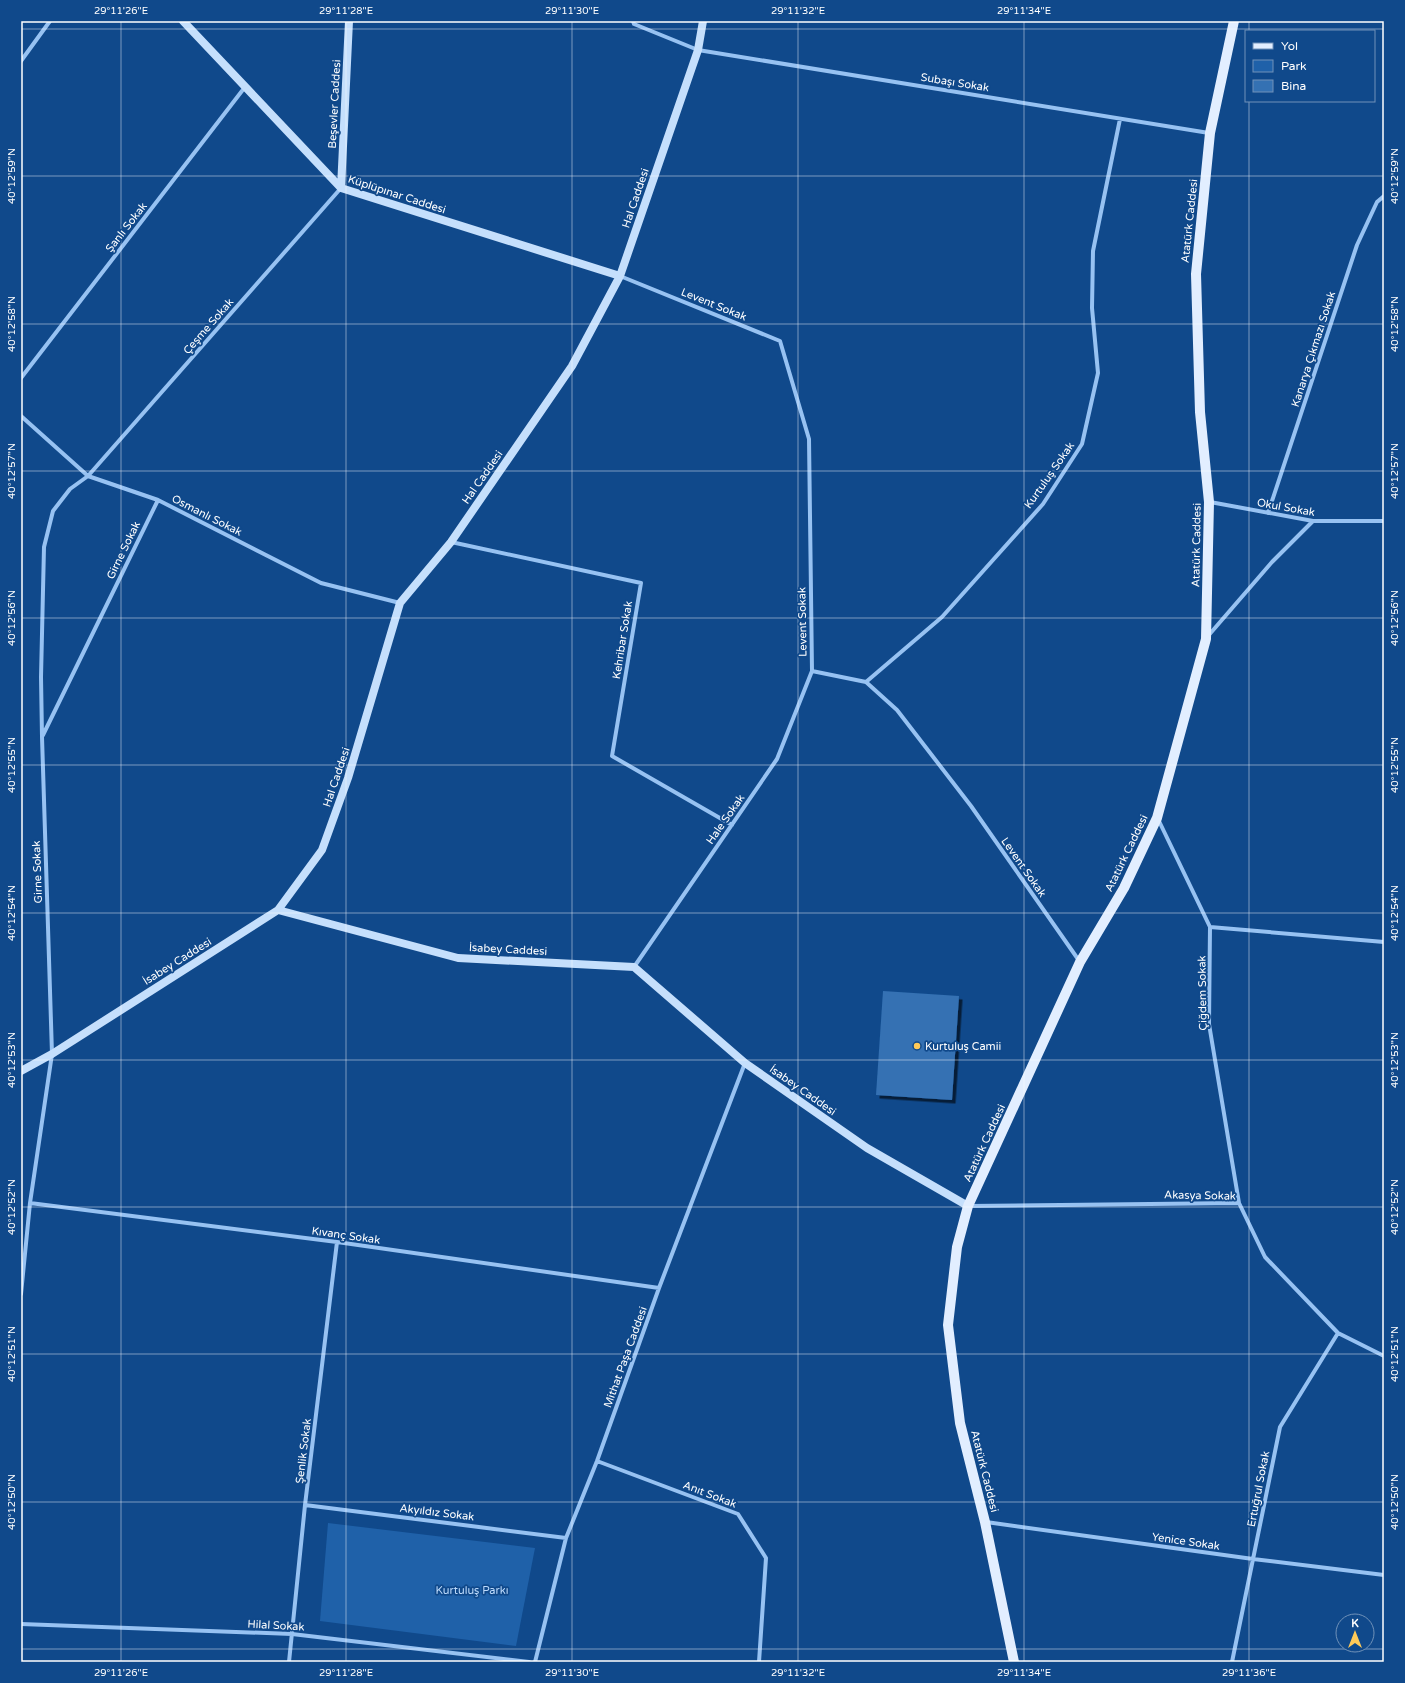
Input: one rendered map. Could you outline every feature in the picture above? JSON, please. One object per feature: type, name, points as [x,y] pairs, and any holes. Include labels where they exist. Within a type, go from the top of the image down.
[{"type":"main road","name":"Atatürk Caddesi","points":[[1014,1662],[985,1522],[960,1422],[948,1325],[957,1247],[968,1206],[1080,962],[1124,888],[1157,818],[1206,639],[1209,502],[1200,412],[1196,274],[1210,133],[1234,21]]},
{"type":"street","points":[[21,61],[50,21]]},
{"type":"street","name":"Küplüpınar Caddesi","points":[[183,21],[341,188],[620,276]]},
{"type":"street","name":"Beşevler Caddesi","points":[[341,188],[349,21]]},
{"type":"street","points":[[633,21],[634,24],[698,50]]},
{"type":"street","name":"Hal Caddesi","points":[[278,910],[322,850],[348,778],[400,603],[451,542],[572,366],[620,276],[698,50],[703,21]]},
{"type":"street","name":"Subaşı Sokak","points":[[698,50],[1210,133]]},
{"type":"street","name":"Şanlı Sokak","points":[[21,378],[245,87]]},
{"type":"street","name":"Kurtuluş Sokak","points":[[866,682],[942,617],[1043,504],[1082,444],[1098,373],[1092,308],[1093,250],[1120,118]]},
{"type":"street","name":"Çeşme Sokak","points":[[88,476],[341,188]]},
{"type":"street","name":"Kanarya Çıkmazı Sokak","points":[[1268,513],[1357,245],[1377,202],[1384,196]]},
{"type":"street","name":"Levent Sokak","points":[[620,276],[780,341],[809,439],[812,671],[866,682],[896,710],[970,806],[1080,962]]},
{"type":"street","name":"Osmanlı Sokak","points":[[21,416],[88,476],[158,500],[321,583],[400,603]]},
{"type":"street","name":"Girne Sokak","points":[[21,1294],[30,1203],[52,1054],[41,677],[44,547],[53,511],[70,489],[88,476]]},
{"type":"street","name":"Girne Sokak","points":[[42,737],[158,500]]},
{"type":"street","name":"Okul Sokak","points":[[1209,502],[1313,521],[1384,521]]},
{"type":"street","points":[[1206,639],[1272,562],[1313,521]]},
{"type":"street","name":"Kehribar Sokak","points":[[451,542],[641,583],[612,756],[732,825]]},
{"type":"street","name":"Hale Sokak","points":[[634,967],[778,759],[812,671]]},
{"type":"street","name":"Çiğdem Sokak","points":[[1157,818],[1210,927],[1209,1024],[1239,1203]]},
{"type":"street","name":"İsabey Caddesi","points":[[21,1071],[52,1054],[278,910],[458,958],[634,967],[745,1063],[867,1148],[968,1206]]},
{"type":"street","points":[[1210,927],[1384,942]]},
{"type":"street","name":"Mithat Paşa Caddesi","points":[[535,1662],[566,1538],[597,1461],[659,1288],[745,1063]]},
{"type":"street","name":"Kıvanç Sokak","points":[[30,1203],[337,1242],[659,1288]]},
{"type":"street","name":"Akasya Sokak","points":[[968,1206],[1239,1203],[1265,1257],[1338,1334],[1384,1356]]},
{"type":"street","name":"Şenlik Sokak","points":[[289,1662],[305,1505],[337,1242]]},
{"type":"street","name":"Ertuğrul Sokak","points":[[1232,1662],[1280,1427],[1338,1334]]},
{"type":"street","name":"Anıt Sokak","points":[[597,1461],[738,1514],[766,1558],[759,1662]]},
{"type":"street","name":"Akyıldız Sokak","points":[[305,1505],[566,1538]]},
{"type":"street","name":"Yenice Sokak","points":[[985,1522],[1253,1559],[1384,1575]]},
{"type":"street","points":[[21,1620],[21,1625]]},
{"type":"street","name":"Hilal Sokak","points":[[21,1625],[292,1634],[529,1662]]},
{"type":"green space","name":"Kurtuluş Parkı","points":[[328,1523],[535,1548],[516,1646],[320,1621]]},
{"type":"building","name":"Kurtuluş Camii","points":[[883,991],[959,996],[952,1100],[876,1095]]},
{"type":"place","name":"Kurtuluş Camii","points":[[917,1046]]}]
